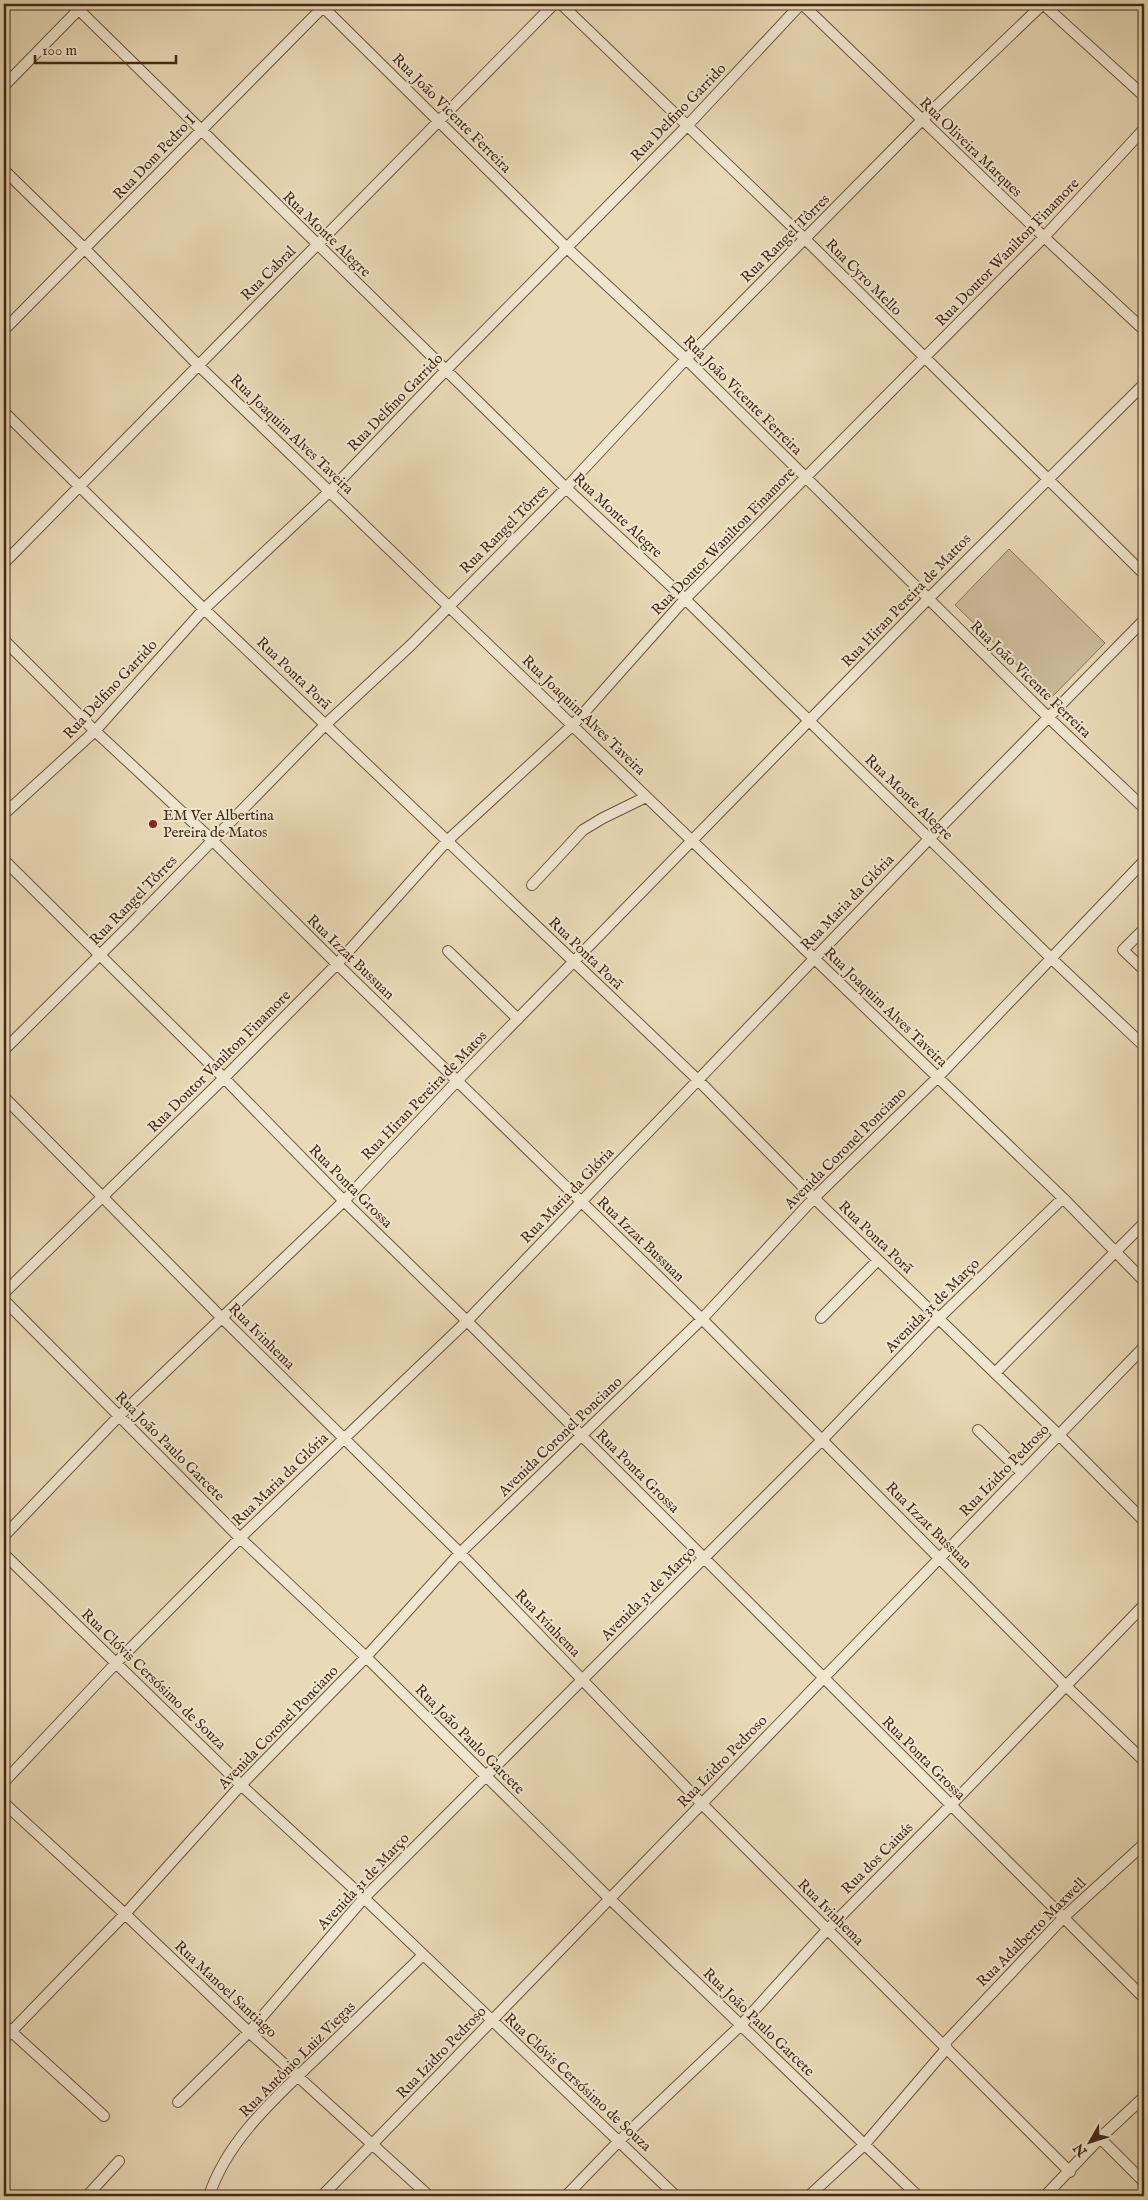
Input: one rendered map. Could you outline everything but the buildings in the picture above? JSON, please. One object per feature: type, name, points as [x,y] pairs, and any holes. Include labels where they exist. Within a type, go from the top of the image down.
[{"type":"street","name":"Rua Cabral","points":[[4,563],[554,4]]},
{"type":"street","name":"Rua Cyro Mello","points":[[561,4],[686,127],[805,240],[1144,574]]},
{"type":"street","name":"Rua Delfino Garrido","points":[[4,814],[95,731],[204,609],[330,491],[446,370],[686,127],[801,4]]},
{"type":"street","name":"Rua Oliveira Marques","points":[[801,4],[1144,330]]},
{"type":"street","name":"Rua Rangel Tôrres","points":[[4,1050],[99,956],[326,724],[411,645],[566,488],[686,359],[922,120],[1043,4]]},
{"type":"street","points":[[1043,4],[1144,96]]},
{"type":"street","points":[[4,86],[78,5]]},
{"type":"street","name":"Rua Monte Alegre","points":[[78,5],[317,244],[566,488],[685,599],[1052,959],[1144,1046]]},
{"type":"street","name":"Rua João Vicente Ferreira","points":[[323,5],[567,248],[686,359],[1049,718],[1144,808]]},
{"type":"street","name":"Rua Dom Pedro I","points":[[4,330],[86,249],[323,5]]},
{"type":"street","name":"Rua Doutor Wanilton Finamore","points":[[447,841],[573,725],[685,599],[1044,237],[1144,129]]},
{"type":"street","name":"Rua Joaquim Alves Taveira","points":[[4,170],[86,249],[198,365],[1063,1198],[1144,1281]]},
{"type":"street","name":"Rua Hiran Pereira de Mattos","points":[[693,841],[928,599],[1144,384]]},
{"type":"street","name":"Rua Ponta Porã","points":[[4,412],[204,609],[698,1081],[814,1198],[1059,1435],[1144,1521]]},
{"type":"street","name":"Rua Maria da Glória","points":[[4,1782],[116,1663],[240,1538],[467,1321],[930,838],[1144,620]]},
{"type":"street","name":"Rua Izzat Bussuan","points":[[4,640],[95,731],[212,840],[702,1319],[1065,1685],[1144,1761]]},
{"type":"street","points":[[532,885],[583,830],[646,797]]},
{"type":"street","name":"Rua Doutor Vanilton Finamore","points":[[4,1293],[224,1078],[337,964],[447,841]]},
{"type":"street","name":"Rua Hiran Pereira de Matos","points":[[4,1536],[119,1416],[344,1201],[518,1019],[693,841]]},
{"type":"street","name":"Rua Ponta Grossa","points":[[4,860],[1144,1998]]},
{"type":"street","name":"Avenida Coronel Ponciano","points":[[6,2032],[125,1914],[241,1785],[366,1657],[460,1553],[702,1319],[814,1198],[937,1078],[1144,860]]},
{"type":"street","points":[[1144,929],[1123,950],[1144,970]]},
{"type":"street","points":[[448,951],[518,1019]]},
{"type":"street","name":"Rua Ivinhema","points":[[4,1097],[222,1318],[460,1553],[702,1804],[1070,2172]]},
{"type":"street","name":"Avenida 31 de Março","points":[[178,2102],[249,2032],[364,1898],[822,1440],[939,1318],[1063,1198]]},
{"type":"street","points":[[995,1373],[1144,1223]]},
{"type":"street","points":[[821,1318],[878,1260]]},
{"type":"street","name":"Rua João Paulo Garcete","points":[[4,1300],[240,1538],[366,1657],[610,1899],[918,2196]]},
{"type":"street","name":"Rua Izidro Pedroso","points":[[322,2196],[1144,1347]]},
{"type":"street","points":[[978,1430],[1022,1473]]},
{"type":"street","name":"Rua Clóvis Cersósimo de Souza","points":[[4,1554],[241,1785],[364,1898],[676,2196]]},
{"type":"street","name":"Rua dos Caiuás","points":[[566,2196],[619,2141],[741,2025],[827,1930],[950,1806],[1144,1604]]},
{"type":"street","name":"Rua Manoel Santiago","points":[[4,1803],[125,1914],[249,2032],[429,2196]]},
{"type":"street","name":"Rua Adalberto Maxwell","points":[[809,2196],[864,2145],[945,2046],[1064,1917],[1144,1844]]},
{"type":"street","name":"Rua Antônio Luiz Viegas","points":[[209,2196],[214,2180],[228,2155],[254,2122],[423,1955]]},
{"type":"street","points":[[6,2032],[104,2116]]},
{"type":"street","points":[[1045,2196],[1070,2172],[1100,2138],[1144,2097]]},
{"type":"street","points":[[1100,2138],[1144,2182]]},
{"type":"street","points":[[87,2196],[118,2162]]},
{"type":"shaded area","points":[[1009,549],[1105,643],[1051,698],[955,605]]},
{"type":"place","name":"EM Ver Albertina Pereira de Matos","points":[[153,824]]}]
